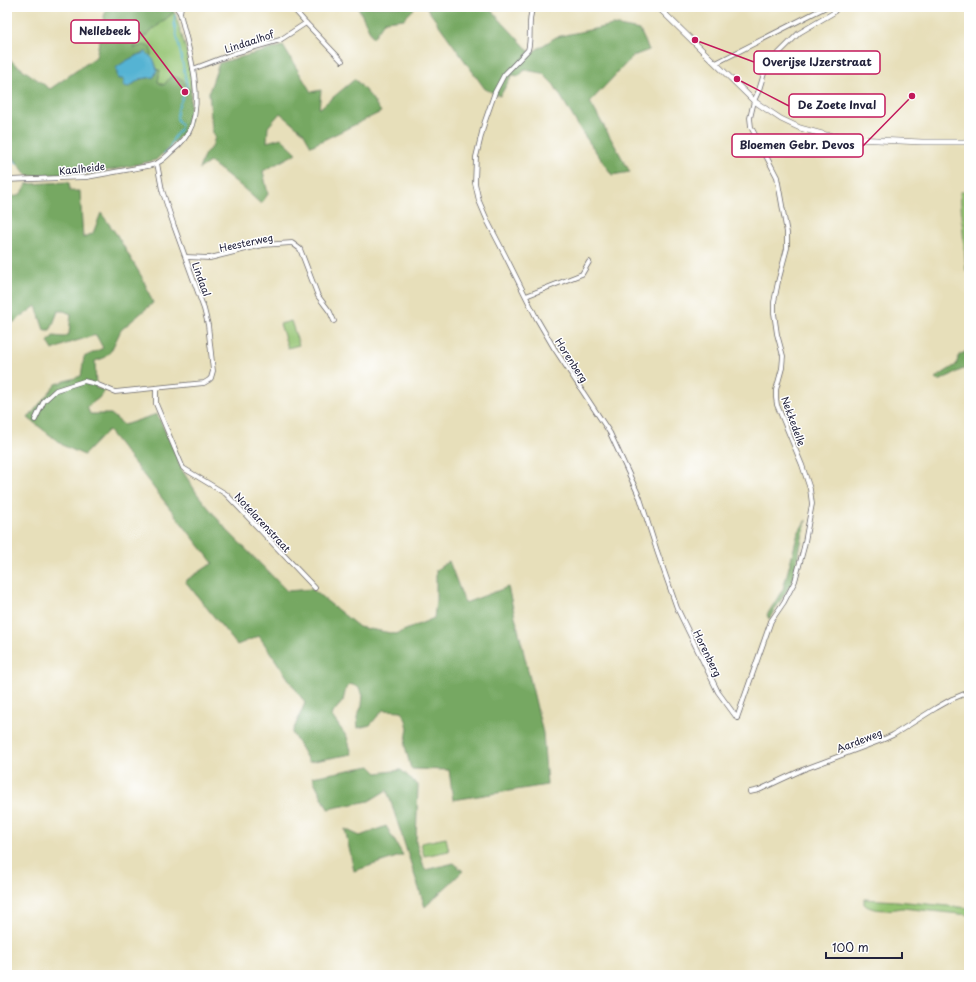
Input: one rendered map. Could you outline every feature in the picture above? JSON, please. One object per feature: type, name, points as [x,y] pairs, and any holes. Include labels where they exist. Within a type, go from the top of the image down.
[{"type":"street","points":[[157,163],[175,149],[185,138],[192,126],[195,113],[195,80],[180,13],[176,7]]},
{"type":"street","points":[[180,13],[182,7]]},
{"type":"street","points":[[292,7],[342,61]]},
{"type":"street","name":"Horenberg","points":[[533,7],[530,18],[530,45],[528,50],[504,75],[495,92],[484,124],[476,157],[475,183],[479,201],[526,296],[554,348],[610,433],[640,498],[656,550],[677,608],[718,692],[737,718]]},
{"type":"street","points":[[658,7],[688,38],[716,62],[754,101],[781,119],[800,128],[826,135],[855,139],[922,142],[969,142]]},
{"type":"street","points":[[716,62],[826,7]]},
{"type":"street","name":"Nekkedelle","points":[[737,718],[771,621],[795,582],[812,504],[810,489],[802,465],[776,398],[776,390],[782,368],[783,356],[777,334],[774,302],[787,248],[787,233],[777,176],[751,127],[750,118],[754,101],[766,67],[800,33],[833,13],[838,7]]},
{"type":"street","name":"Lindaalhof","points":[[193,69],[280,40],[306,23]]},
{"type":"street","name":"Kaalheide","points":[[7,180],[87,177],[157,163]]},
{"type":"street","name":"Lindaal","points":[[35,420],[44,401],[56,390],[84,381],[115,392],[204,383],[209,380],[212,375],[210,338],[204,309],[162,190],[157,163]]},
{"type":"street","name":"Heesterweg","points":[[186,257],[210,258],[263,245],[292,243],[300,248],[318,296],[330,312],[334,321]]},
{"type":"street","points":[[526,296],[582,274],[588,262]]},
{"type":"street","name":"Notelarenstraat","points":[[156,388],[156,404],[183,468],[226,494],[314,588]]},
{"type":"street","name":"Aardeweg","points":[[750,792],[759,790],[802,770],[882,740],[904,729],[947,702],[969,692]]},
{"type":"green space","points":[[106,7],[171,7],[174,12],[136,44],[134,48],[144,45],[150,47],[152,54],[150,56],[146,52],[137,55],[120,65],[124,79],[129,87],[140,79],[153,77],[157,70],[160,70],[158,82],[164,85],[171,76],[182,79],[191,92],[189,122],[182,135],[156,160],[112,170],[84,174],[27,176],[7,148],[7,58],[50,89],[96,57]]},
{"type":"green space","points":[[358,7],[416,7],[404,19],[385,21],[373,38]]},
{"type":"green space","points":[[426,7],[488,7],[531,53],[556,37],[613,25],[640,30],[649,50],[633,56],[590,102],[630,172],[612,175],[582,132],[554,85],[542,73],[525,70],[519,76],[512,75],[500,96],[485,89]]},
{"type":"green space","points":[[174,12],[189,64],[192,85],[191,92],[182,79],[171,76],[164,85],[158,82],[160,70],[157,70],[154,60],[150,56],[152,54],[134,49],[136,44]]},
{"type":"green space","points":[[283,46],[311,92],[321,90],[319,109],[355,79],[371,97],[381,112],[311,146],[303,132],[280,113],[268,127],[267,142],[281,138],[297,153],[263,171],[268,194],[261,204],[210,162],[199,169],[205,153],[212,147],[215,137],[212,130],[209,92],[219,63]]},
{"type":"green space","points":[[69,182],[70,191],[80,191],[83,238],[93,233],[101,213],[117,235],[143,279],[153,303],[121,330],[111,351],[104,358],[95,361],[96,388],[105,390],[99,398],[87,407],[90,414],[111,414],[124,425],[157,414],[182,470],[198,495],[226,529],[287,591],[312,589],[359,627],[396,634],[434,618],[436,600],[436,570],[449,561],[465,603],[508,587],[543,733],[547,785],[453,800],[449,770],[411,769],[405,746],[408,728],[402,711],[383,710],[370,725],[358,728],[357,717],[362,705],[363,695],[358,687],[350,684],[346,688],[343,701],[331,715],[347,737],[352,754],[309,762],[292,733],[305,703],[259,636],[237,645],[185,581],[213,563],[108,430],[84,455],[64,446],[28,418],[56,384],[81,376],[84,357],[103,348],[96,335],[66,344],[53,350],[48,342],[53,336],[64,337],[69,334],[71,314],[64,311],[58,311],[50,330],[44,330],[36,306],[7,327],[7,183],[9,183],[10,191],[14,197],[22,193],[27,184]]},
{"type":"green space","points":[[969,191],[969,271],[966,271],[960,192]]},
{"type":"green space","points":[[291,321],[299,345],[288,348],[280,324]]},
{"type":"green space","points":[[969,350],[969,368],[961,370],[939,381],[935,378],[956,365],[959,355]]},
{"type":"green space","points":[[806,520],[793,581],[769,619],[767,615],[783,589],[798,533]]},
{"type":"green space","points":[[370,766],[377,773],[401,770],[418,785],[416,842],[425,870],[454,863],[463,871],[425,907],[387,790],[369,801],[328,809],[312,777]]},
{"type":"green space","points":[[386,826],[403,855],[354,871],[345,829],[360,836]]},
{"type":"green space","points":[[446,838],[449,851],[424,856],[421,843]]},
{"type":"green space","points":[[864,899],[969,908],[969,915],[902,908],[887,910],[876,909],[867,907],[864,904]]},
{"type":"water","points":[[146,52],[154,60],[157,70],[154,77],[140,79],[129,87],[124,86],[124,79],[118,79],[116,68],[130,59]]},
{"type":"waterway","points":[[164,154],[169,150],[173,139],[181,128],[181,125],[177,119],[177,114],[187,85],[174,22],[175,15]]},
{"type":"waterway","points":[[7,153],[17,164]]},
{"type":"place","name":"Overijse IJzerstraat","points":[[695,40]]},
{"type":"place","name":"De Zoete Inval","points":[[737,79]]},
{"type":"place","name":"Nellebeek","points":[[185,92]]},
{"type":"place","name":"Bloemen Gebr. Devos","points":[[912,96]]}]
